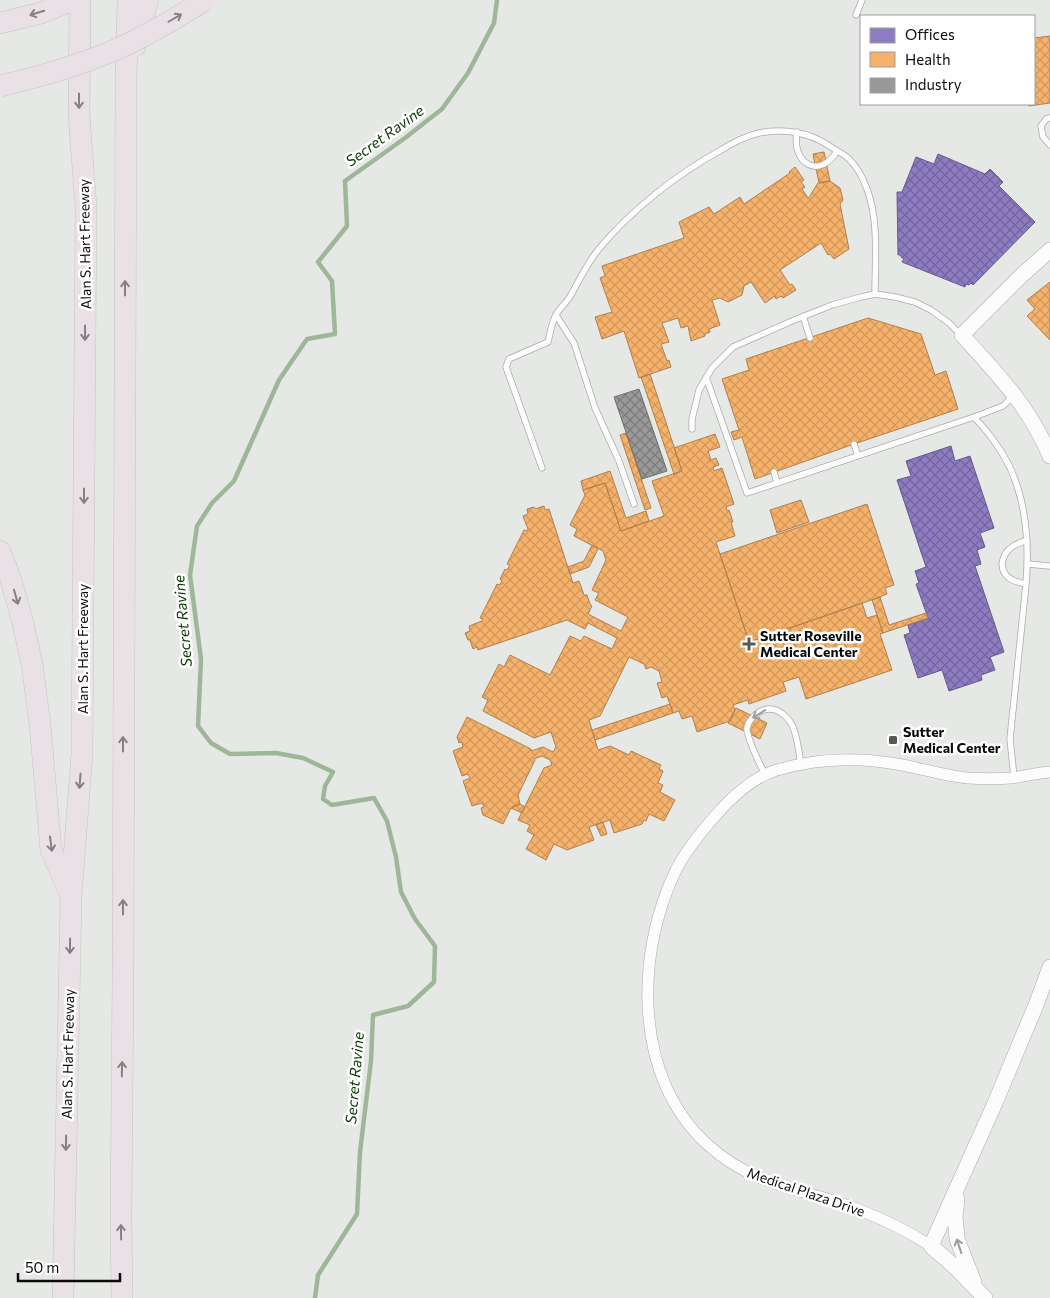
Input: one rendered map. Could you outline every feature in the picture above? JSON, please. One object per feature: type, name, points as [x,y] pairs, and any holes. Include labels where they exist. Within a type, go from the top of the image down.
[{"type":"highway","points":[[0,23],[41,13],[74,0]]},
{"type":"highway","name":"Alan S. Hart Freeway","points":[[64,1298],[71,897],[82,752],[86,207],[79,115],[80,0]]},
{"type":"highway","points":[[122,1298],[120,1218],[128,0]]},
{"type":"highway","points":[[126,80],[148,0]]},
{"type":"highway","points":[[0,86],[45,74],[102,55],[157,29],[205,0]]},
{"type":"highway","points":[[0,551],[10,577],[22,619],[32,664],[40,724],[51,850],[71,897]]},
{"type":"street","points":[[1050,250],[962,335],[1015,395],[1042,438],[1050,456]]},
{"type":"street","name":"Medical Plaza Drive","points":[[981,1294],[955,1266],[931,1246],[907,1231],[858,1209],[758,1178],[723,1158],[706,1144],[680,1112],[668,1092],[660,1072],[651,1034],[649,1012],[648,981],[652,946],[656,925],[668,888],[680,864],[702,831],[736,794],[775,770],[801,764],[830,761],[880,761],[967,778],[994,779],[1050,772]]},
{"type":"street","points":[[931,1246],[1036,1005],[1050,967]]},
{"type":"street","points":[[958,1185],[955,1216],[957,1239],[981,1294]]},
{"type":"lane","points":[[856,15],[862,0]]},
{"type":"lane","points":[[1050,118],[1046,119],[1041,126],[1043,137],[1050,145]]},
{"type":"lane","points":[[542,468],[506,367],[509,359],[548,342],[556,314],[568,300],[585,268],[613,233],[671,182],[692,167],[738,140],[758,133],[778,130],[797,132],[819,139],[847,158],[858,170],[867,189],[874,217],[875,294]]},
{"type":"lane","points":[[797,132],[796,149],[798,155],[806,163],[813,166],[821,166],[829,162],[837,151]]},
{"type":"lane","points":[[692,429],[692,419],[699,390],[712,368],[733,347],[832,305],[875,294],[895,297],[915,302],[930,310],[962,335]]},
{"type":"lane","points":[[556,314],[574,343],[595,408],[619,461],[634,504]]},
{"type":"lane","points":[[803,316],[810,338]]},
{"type":"lane","points":[[706,377],[747,493],[974,417],[1003,406],[1015,395]]},
{"type":"lane","points":[[974,417],[997,445],[1015,481],[1024,517],[1027,540],[1028,564],[1010,739],[1014,777]]},
{"type":"lane","points":[[854,444],[858,456]]},
{"type":"lane","points":[[774,472],[777,483]]},
{"type":"lane","points":[[1026,584],[1008,578],[1003,570],[1002,563],[1003,557],[1012,546],[1027,540]]},
{"type":"lane","points":[[1028,564],[1050,566]]},
{"type":"lane","points":[[765,775],[747,736],[747,727],[752,718],[764,710],[772,709],[781,712],[788,719],[795,732],[801,764]]},
{"type":"building: Offices","points":[[938,154],[985,174],[990,169],[1003,182],[999,186],[1035,222],[973,285],[971,283],[969,285],[966,284],[965,287],[902,262],[904,259],[901,255],[898,255],[897,192],[902,192],[916,157],[934,164]]},
{"type":"building: Offices","points":[[951,446],[955,461],[970,456],[994,528],[980,533],[985,547],[977,550],[981,564],[975,566],[1004,652],[990,657],[995,670],[981,675],[982,680],[949,691],[942,670],[918,678],[904,635],[910,633],[908,625],[928,618],[916,584],[919,583],[915,571],[926,567],[897,480],[911,476],[906,461]]},
{"type":"building: Health","points":[[1050,36],[1050,103],[1029,106],[1035,105],[1035,38]]},
{"type":"building: Health","points":[[824,152],[830,181],[819,183],[813,154]]},
{"type":"building: Health","points":[[795,167],[804,180],[801,182],[805,187],[802,189],[808,198],[818,183],[830,181],[840,188],[843,200],[840,204],[849,249],[834,259],[830,254],[828,255],[821,243],[780,270],[790,285],[792,284],[796,290],[783,298],[781,296],[776,299],[775,296],[765,303],[751,282],[744,286],[742,295],[728,302],[720,298],[712,300],[720,325],[709,329],[710,332],[705,334],[705,336],[691,341],[688,326],[681,328],[678,318],[662,323],[669,342],[661,344],[671,367],[639,378],[624,331],[602,339],[595,317],[612,312],[600,278],[605,276],[602,266],[684,238],[679,222],[709,207],[714,214],[740,197],[744,204],[790,173]]},
{"type":"building: Health","points":[[1050,282],[1050,340],[1027,316],[1035,309],[1027,300]]},
{"type":"building: Health","points":[[868,318],[921,334],[935,375],[946,371],[958,409],[755,479],[742,437],[734,440],[731,432],[739,430],[722,379],[749,370],[746,359]]},
{"type":"building: Health","points":[[650,374],[682,471],[674,474],[641,377]]},
{"type":"building: Health","points":[[626,433],[651,508],[645,510],[620,435]]},
{"type":"building: Health","name":"Sutter Roseville Medical Center","points":[[715,434],[720,447],[708,451],[711,460],[716,458],[719,465],[713,467],[714,471],[722,468],[734,504],[726,507],[733,522],[731,522],[735,536],[716,542],[749,642],[862,603],[867,618],[877,615],[883,633],[880,634],[892,670],[806,699],[799,677],[783,682],[786,691],[749,704],[748,700],[733,705],[735,710],[730,721],[697,732],[692,716],[682,719],[679,711],[673,713],[667,696],[662,698],[657,683],[662,682],[659,671],[651,667],[646,669],[644,664],[629,657],[600,716],[589,720],[598,750],[610,746],[629,755],[631,751],[661,765],[659,769],[663,771],[658,783],[663,785],[660,792],[675,800],[664,821],[649,814],[646,821],[644,820],[642,824],[614,833],[610,820],[589,827],[594,840],[567,850],[554,844],[546,860],[526,849],[534,835],[527,831],[530,825],[518,820],[544,768],[552,765],[550,760],[542,756],[534,759],[518,795],[520,804],[511,808],[503,824],[483,815],[481,808],[484,807],[482,803],[472,806],[463,781],[470,778],[468,774],[462,776],[453,751],[463,747],[462,742],[459,743],[457,737],[467,717],[531,749],[531,751],[543,747],[553,752],[556,747],[551,732],[534,738],[483,711],[488,700],[482,697],[499,664],[504,667],[510,655],[550,675],[570,636],[581,641],[584,636],[612,649],[617,638],[588,623],[585,629],[567,620],[478,650],[477,647],[473,649],[465,633],[470,631],[469,626],[482,621],[483,619],[480,618],[497,584],[500,585],[502,580],[500,579],[505,569],[507,570],[510,565],[507,564],[524,530],[527,531],[528,529],[523,516],[528,514],[527,509],[544,506],[545,510],[549,509],[573,583],[579,581],[584,595],[587,595],[592,606],[588,614],[621,631],[628,617],[595,600],[599,593],[592,590],[606,560],[603,551],[574,536],[577,529],[570,525],[585,495],[583,490],[605,483],[621,531],[664,516],[652,481],[682,471],[674,448]]},
{"type":"building: Health","points":[[610,471],[626,518],[646,511],[649,521],[621,531],[605,483],[583,490],[581,481]]},
{"type":"building: Health","points":[[801,500],[809,522],[777,533],[770,510]]},
{"type":"building: Health","points":[[867,504],[894,585],[885,588],[887,594],[749,642],[720,554]]},
{"type":"building: Health","points":[[592,545],[598,549],[589,567],[570,574],[568,567],[584,561]]},
{"type":"building: Health","points":[[880,597],[889,625],[926,613],[928,618],[883,633],[872,600]]},
{"type":"building: Health","points":[[670,704],[673,713],[595,740],[592,730]]},
{"type":"building: Health","points":[[736,708],[767,723],[760,739],[728,723]]},
{"type":"building: Health","points":[[520,804],[525,807],[522,813],[511,808]]},
{"type":"building: Health","points":[[603,822],[607,834],[601,836],[596,825]]},
{"type":"building: Industry","points":[[639,389],[667,471],[642,479],[614,397]]},
{"type":"waterway","name":"Secret Ravine","points":[[315,1298],[318,1275],[357,1214],[360,1152],[371,1061],[373,1015],[408,1006],[434,982],[435,946],[415,919],[401,892],[396,857],[387,821],[374,798],[332,805],[323,799],[325,786],[333,772],[303,758],[276,753],[230,754],[211,743],[198,726],[201,659],[190,575],[197,526],[212,503],[234,481],[279,380],[307,339],[335,334],[332,281],[318,262],[347,226],[345,181],[442,109],[468,73],[494,23],[497,0]]},
{"type":"place","name":"Sutter Roseville Medical Center","points":[[749,644]]},
{"type":"place","name":"Sutter Medical Center","points":[[893,740]]}]
